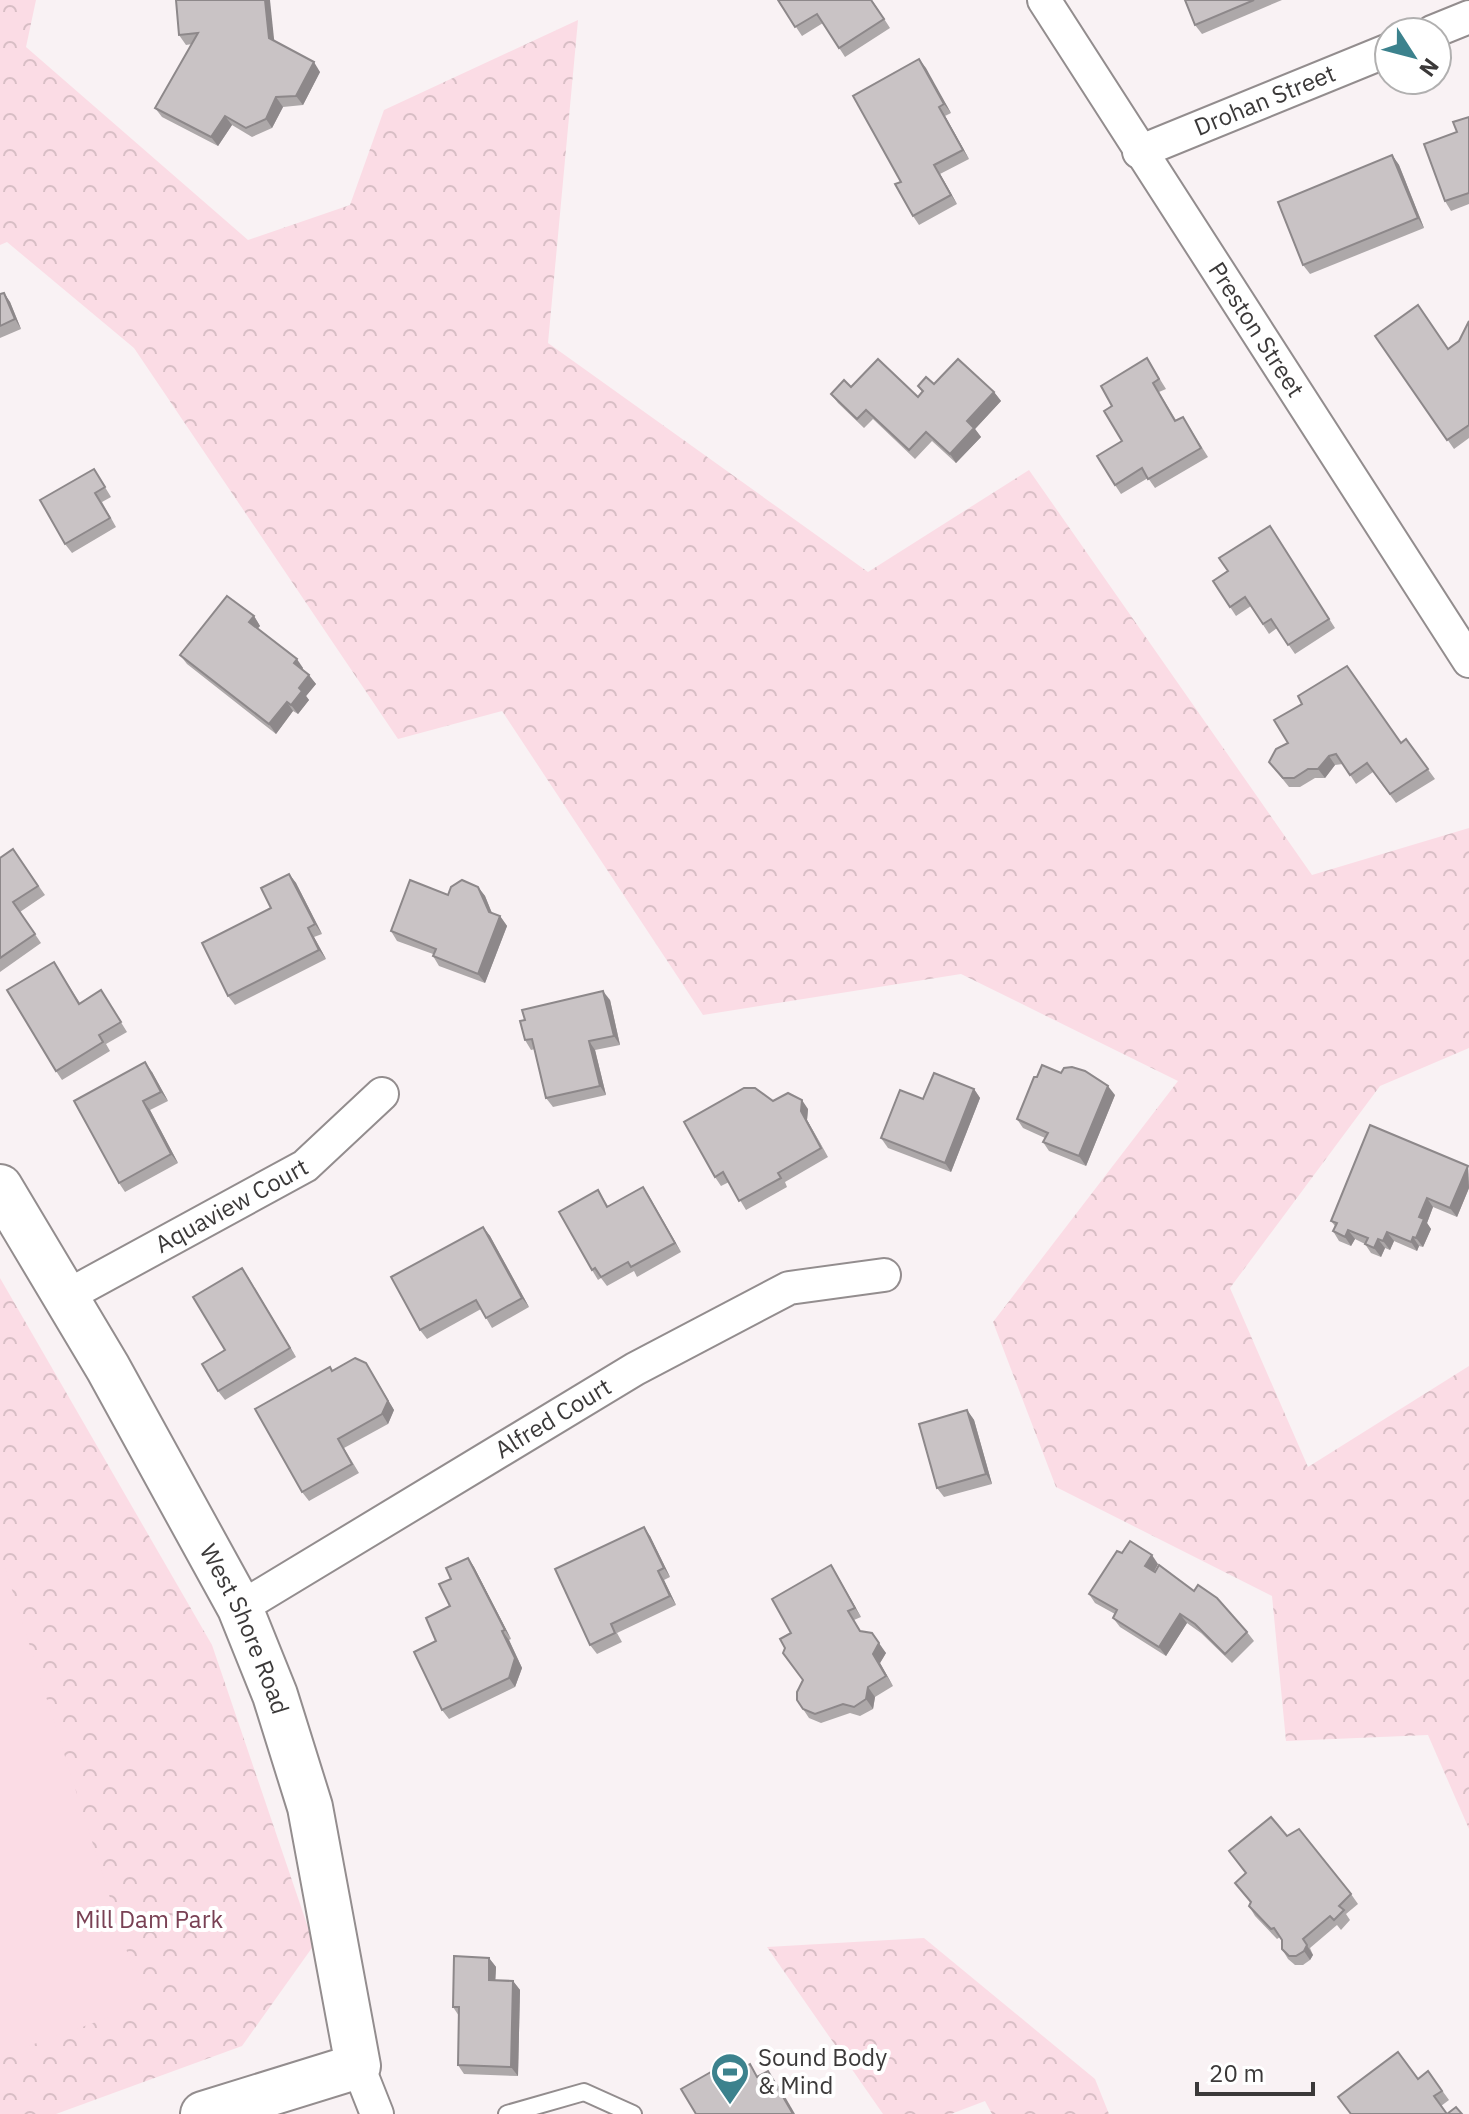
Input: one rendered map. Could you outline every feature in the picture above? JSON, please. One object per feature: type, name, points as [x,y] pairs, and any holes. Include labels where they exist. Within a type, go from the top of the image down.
[{"type":"street","name":"Preston Street","points":[[1044,0],[1469,661]]},
{"type":"street","name":"Drohan Street","points":[[1139,152],[1373,57]]},
{"type":"street","name":"Aquaview Court","points":[[65,1297],[305,1166],[382,1094]]},
{"type":"street","name":"West Shore Road","points":[[0,1187],[206,1542],[240,1608],[280,1710],[310,1807],[358,2066],[377,2114]]},
{"type":"street","name":"Alfred Court","points":[[240,1608],[635,1369],[789,1288],[884,1275]]},
{"type":"street","points":[[203,2114],[358,2066]]},
{"type":"lane","points":[[507,2114],[584,2092],[633,2114]]},
{"type":"green space","points":[[0,0],[36,0],[26,47],[248,240],[350,205],[384,110],[578,20],[548,343],[868,572],[1029,470],[1312,875],[1469,828],[1469,1048],[1380,1086],[1230,1288],[1308,1467],[1469,1366],[1469,1829],[1428,1735],[1286,1741],[1272,1596],[1056,1487],[993,1322],[1178,1081],[961,974],[703,1015],[502,711],[398,739],[134,348],[7,242],[0,245]]},
{"type":"green space","name":"Mill Dam Park","points":[[0,1278],[212,1645],[314,1945],[242,2046],[56,2114],[0,2114]]},
{"type":"green space","points":[[0,1552],[144,2005],[0,2056]]},
{"type":"green space","points":[[924,1938],[1095,2079],[1109,2114],[992,2114],[985,2101],[951,2114],[883,2114],[767,1947]]},
{"type":"building","points":[[176,0],[265,0],[269,38],[314,62],[296,96],[276,97],[266,119],[246,128],[225,116],[211,137],[155,108],[198,33],[179,35]]},
{"type":"building","points":[[778,0],[871,0],[884,19],[839,48],[817,14],[795,27]]},
{"type":"building","points":[[1185,0],[1254,0],[1195,25]]},
{"type":"building","points":[[919,59],[944,104],[939,107],[963,150],[934,165],[951,195],[913,216],[895,184],[901,182],[853,96]]},
{"type":"building","points":[[1469,117],[1469,193],[1445,201],[1424,144],[1457,132],[1453,122]]},
{"type":"building","points":[[1392,155],[1418,218],[1303,265],[1278,202]]},
{"type":"building","points":[[4,293],[15,319],[0,326],[0,294]]},
{"type":"building","points":[[1418,305],[1448,349],[1459,341],[1469,321],[1469,425],[1447,440],[1375,336]]},
{"type":"building","points":[[1147,358],[1159,379],[1153,383],[1175,421],[1183,417],[1201,448],[1148,479],[1142,468],[1115,485],[1097,456],[1122,441],[1104,411],[1112,406],[1101,386]]},
{"type":"building","points":[[878,359],[918,397],[923,391],[918,386],[926,377],[934,384],[958,359],[994,392],[967,421],[974,428],[950,454],[926,432],[909,450],[866,410],[857,419],[831,394],[844,380],[851,387]]},
{"type":"building","points":[[94,469],[105,487],[95,493],[110,518],[65,544],[40,500]]},
{"type":"building","points":[[1270,526],[1329,619],[1288,645],[1271,619],[1263,624],[1245,597],[1230,607],[1213,581],[1228,571],[1219,558]]},
{"type":"building","points":[[227,596],[254,616],[249,622],[297,659],[294,663],[309,675],[291,705],[287,702],[269,724],[180,655]]},
{"type":"building","points":[[1347,666],[1401,743],[1406,739],[1428,769],[1390,794],[1367,763],[1350,775],[1336,754],[1329,756],[1318,769],[1308,769],[1294,778],[1283,778],[1269,762],[1276,749],[1288,743],[1274,720],[1302,704],[1298,696]]},
{"type":"building","points":[[13,849],[38,886],[13,902],[35,934],[0,958],[0,858]]},
{"type":"building","points":[[289,874],[315,924],[308,928],[319,950],[228,996],[202,943],[271,908],[261,888]]},
{"type":"building","points":[[410,880],[448,895],[451,887],[462,880],[478,887],[489,912],[500,916],[478,974],[433,956],[436,949],[391,931]]},
{"type":"building","points":[[54,962],[79,1004],[101,990],[121,1022],[99,1035],[103,1042],[56,1071],[7,990]]},
{"type":"building","points":[[603,991],[614,1036],[589,1041],[600,1086],[546,1098],[532,1039],[525,1040],[520,1021],[525,1020],[522,1010]]},
{"type":"building","points":[[145,1062],[161,1092],[143,1101],[171,1154],[119,1183],[74,1101]]},
{"type":"building","points":[[1042,1065],[1061,1073],[1064,1068],[1072,1067],[1085,1071],[1108,1086],[1079,1156],[1043,1142],[1048,1133],[1017,1119]]},
{"type":"building","points":[[934,1073],[974,1089],[945,1163],[881,1138],[900,1090],[923,1099]]},
{"type":"building","points":[[744,1088],[755,1088],[773,1101],[788,1093],[802,1100],[801,1111],[821,1148],[778,1173],[781,1178],[739,1201],[723,1172],[715,1177],[684,1122]]},
{"type":"building","points":[[1370,1125],[1468,1166],[1450,1208],[1427,1198],[1419,1217],[1424,1219],[1411,1242],[1387,1232],[1383,1241],[1378,1239],[1374,1248],[1365,1244],[1368,1238],[1348,1230],[1345,1237],[1333,1231],[1337,1223],[1331,1221]]},
{"type":"building","points":[[643,1187],[675,1243],[631,1267],[628,1262],[601,1277],[595,1268],[592,1270],[559,1212],[598,1190],[607,1207]]},
{"type":"building","points":[[483,1227],[522,1298],[486,1318],[476,1300],[420,1330],[391,1277]]},
{"type":"building","points":[[242,1268],[290,1348],[218,1391],[202,1364],[225,1350],[193,1297]]},
{"type":"building","points":[[355,1358],[366,1363],[388,1401],[382,1414],[338,1439],[352,1464],[302,1492],[255,1409],[330,1367],[332,1371]]},
{"type":"building","points":[[967,1410],[986,1474],[937,1488],[919,1424]]},
{"type":"building","points":[[644,1527],[664,1568],[658,1571],[670,1596],[611,1624],[615,1633],[590,1645],[555,1569]]},
{"type":"building","points":[[1130,1541],[1152,1555],[1145,1566],[1155,1572],[1159,1565],[1194,1591],[1198,1585],[1217,1598],[1247,1632],[1225,1654],[1195,1624],[1180,1614],[1159,1647],[1113,1618],[1117,1610],[1089,1594],[1117,1551],[1122,1553]]},
{"type":"building","points":[[468,1558],[505,1630],[502,1631],[515,1658],[509,1678],[442,1710],[414,1652],[436,1641],[426,1618],[450,1606],[439,1584],[451,1579],[446,1568]]},
{"type":"building","points":[[831,1565],[855,1608],[848,1611],[860,1631],[872,1633],[879,1643],[873,1654],[886,1676],[868,1687],[866,1699],[854,1707],[843,1704],[815,1714],[803,1709],[797,1700],[803,1680],[783,1653],[785,1648],[780,1639],[791,1633],[772,1599]]},
{"type":"building","points":[[1271,1817],[1287,1836],[1299,1829],[1351,1894],[1339,1906],[1344,1910],[1334,1920],[1330,1916],[1303,1939],[1307,1945],[1296,1956],[1289,1956],[1282,1949],[1282,1940],[1274,1928],[1271,1929],[1249,1906],[1251,1902],[1235,1883],[1246,1873],[1229,1851]]},
{"type":"building","points":[[454,1956],[489,1958],[489,1980],[513,1981],[511,2067],[458,2065],[459,2007],[453,2007]]},
{"type":"building","points":[[1398,2052],[1418,2079],[1428,2071],[1442,2091],[1434,2096],[1447,2114],[1351,2114],[1338,2097]]},
{"type":"building","points":[[732,2060],[739,2070],[750,2064],[757,2077],[768,2071],[793,2114],[696,2114],[681,2089]]},
{"type":"building","points":[[1456,2107],[1462,2114],[1447,2114]]},
{"type":"place","name":"Sound Body & Mind","points":[[730,2106]]}]
